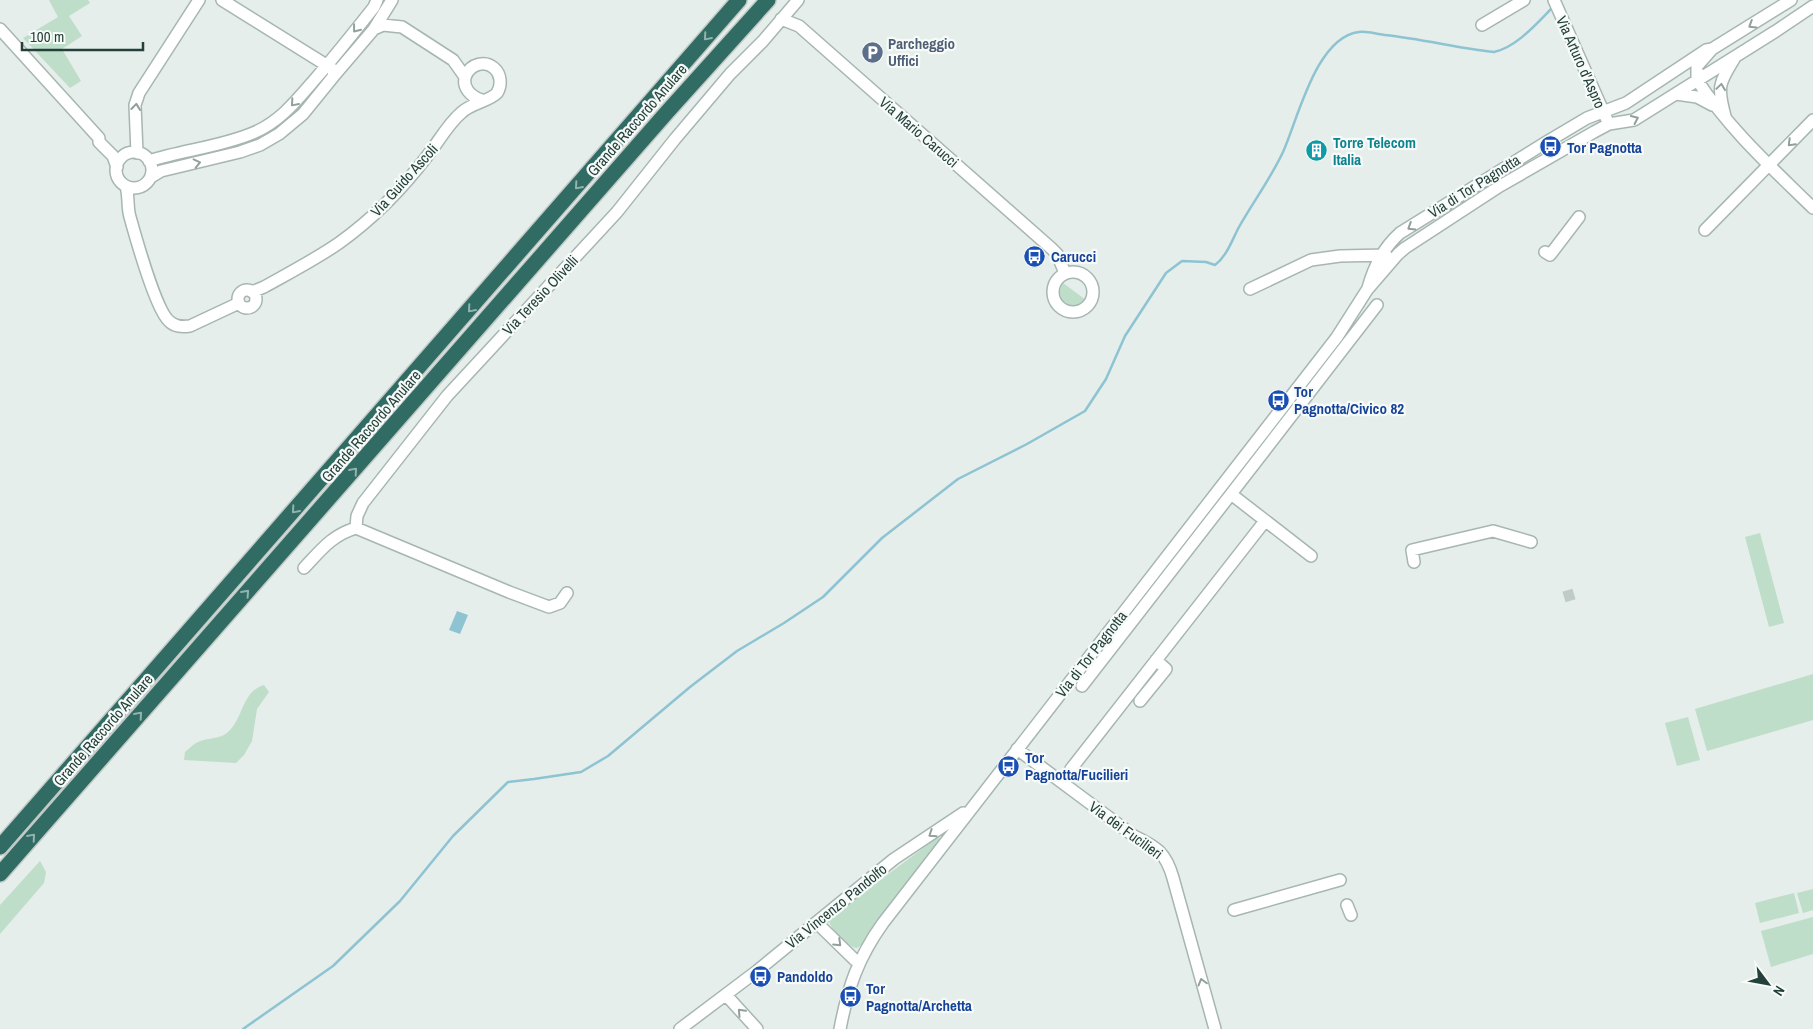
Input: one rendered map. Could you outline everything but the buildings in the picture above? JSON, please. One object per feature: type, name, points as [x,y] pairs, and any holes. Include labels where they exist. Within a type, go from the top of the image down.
[{"type":"highway","name":"Grande Raccordo Anulare","points":[[0,847],[739,0]]},
{"type":"highway","name":"Grande Raccordo Anulare","points":[[0,874],[668,110],[768,0]]},
{"type":"street","points":[[132,153],[136,105],[139,93],[198,0]]},
{"type":"street","points":[[222,0],[334,70],[333,78]]},
{"type":"street","points":[[150,161],[237,140],[255,133],[288,110],[326,66],[377,0]]},
{"type":"street","points":[[392,0],[393,11],[402,27]]},
{"type":"street","points":[[133,222],[135,200],[151,177],[161,171],[240,152],[260,144],[279,134],[303,114],[374,29],[392,0]]},
{"type":"street","points":[[781,19],[798,0]]},
{"type":"street","points":[[1482,25],[1524,0]]},
{"type":"street","name":"Via di Tor Pagnotta","points":[[1697,80],[1697,66],[1712,49],[1791,0]]},
{"type":"street","name":"Via Arturo d'Aspro","points":[[1556,5],[1609,124]]},
{"type":"street","name":"Via di Tor Pagnotta","points":[[840,1029],[849,988],[867,945],[1331,344],[1367,290],[1398,254],[1500,186],[1609,124],[1634,120],[1813,6]]},
{"type":"street","name":"Via Mario Carucci","points":[[781,19],[799,26],[1051,248],[1057,254],[1065,274]]},
{"type":"street","name":"Via Teresio Olivelli","points":[[356,528],[357,516],[363,503],[446,396],[617,212],[730,74],[763,41],[781,19]]},
{"type":"street","points":[[374,29],[382,25],[402,27],[453,60],[474,66]]},
{"type":"street","points":[[0,29],[113,156],[118,178],[126,186],[129,196],[130,217],[133,222]]},
{"type":"street","name":"Via di Tor Pagnotta","points":[[1367,290],[1373,269],[1381,255],[1394,239],[1408,228],[1545,142],[1587,118],[1626,103],[1706,50],[1712,49]]},
{"type":"street","points":[[1727,121],[1720,100],[1720,87],[1724,75],[1737,55]]},
{"type":"street","points":[[453,60],[465,77],[467,90],[475,98],[489,99],[496,94],[500,87],[498,73],[494,68],[481,64],[469,70],[465,77]]},
{"type":"street","points":[[1697,80],[1715,108],[1769,166],[1813,208]]},
{"type":"street","name":"Via Guido Ascoli","points":[[133,222],[135,235],[165,318],[175,326],[190,326],[239,303],[238,297],[242,292],[248,291],[253,294],[339,243],[382,208],[461,113],[467,90]]},
{"type":"street","points":[[1676,94],[1697,97],[1715,108]]},
{"type":"street","name":"Via Guido Ascoli","points":[[461,113],[482,100]]},
{"type":"street","points":[[1705,230],[1813,120]]},
{"type":"street","points":[[98,138],[102,138],[112,147],[142,154],[150,161],[151,177]]},
{"type":"street","points":[[117,167],[119,162],[132,153]]},
{"type":"street","points":[[126,186],[137,188],[143,186]]},
{"type":"street","points":[[1545,252],[1550,256],[1579,217]]},
{"type":"street","points":[[1250,289],[1311,260],[1332,256],[1398,254]]},
{"type":"street","points":[[1082,686],[1377,305]]},
{"type":"street","points":[[1232,494],[1311,556]]},
{"type":"street","points":[[1071,769],[1266,521]]},
{"type":"street","points":[[304,568],[331,539],[343,532],[356,528],[509,592],[550,607],[560,602],[567,593]]},
{"type":"street","points":[[1414,562],[1412,550],[1493,531],[1531,542]]},
{"type":"street","points":[[1140,702],[1166,668],[1156,660]]},
{"type":"street","name":"Via dei Fucilieri","points":[[1017,749],[1134,836],[1154,846],[1163,855],[1170,866],[1215,1029]]},
{"type":"street","name":"Via Vincenzo Pandolfo","points":[[680,1029],[726,995],[894,859],[972,807]]},
{"type":"street","points":[[1234,910],[1340,880]]},
{"type":"street","points":[[817,922],[858,963]]},
{"type":"street","points":[[726,995],[757,1029]]},
{"type":"green space","points":[[49,0],[88,0],[90,3],[69,16],[82,36],[62,49],[81,81],[70,88],[23,38],[58,17]]},
{"type":"green space","points":[[1063,283],[1086,300],[1075,306],[1066,304],[1060,295]]},
{"type":"green space","points":[[1760,533],[1784,623],[1769,627],[1745,537]]},
{"type":"green space","points":[[1813,674],[1813,720],[1707,751],[1695,709]]},
{"type":"green space","points":[[264,685],[269,692],[257,709],[252,741],[244,755],[236,763],[184,760],[185,752],[196,743],[227,733],[237,721],[251,693]]},
{"type":"green space","points":[[1688,717],[1700,760],[1677,766],[1665,723]]},
{"type":"green space","points":[[938,837],[940,838],[939,842],[877,921],[864,943],[857,948],[844,941],[829,923],[828,919]]},
{"type":"green space","points":[[40,861],[46,872],[44,883],[0,934],[0,905]]},
{"type":"green space","points":[[1813,889],[1813,910],[1803,913],[1797,893]]},
{"type":"green space","points":[[1794,893],[1799,913],[1760,923],[1755,903]]},
{"type":"green space","points":[[1813,917],[1813,954],[1771,967],[1761,931]]},
{"type":"water","points":[[457,611],[468,615],[460,634],[449,630]]},
{"type":"waterway","points":[[243,1029],[333,966],[400,901],[453,836],[508,782],[581,772],[608,756],[690,687],[737,651],[823,597],[882,538],[958,479],[1027,444],[1085,411],[1106,379],[1125,336],[1166,273],[1182,261],[1206,262],[1215,265],[1223,257],[1278,162],[1310,82],[1320,63],[1331,48],[1344,37],[1365,32],[1494,52],[1519,40],[1553,7]]},
{"type":"tunnel","points":[[1564,597],[1574,594]]},
{"type":"place","name":"Parcheggio Uffici","points":[[872,52]]},
{"type":"place","name":"Tor Pagnotta","points":[[1551,147]]},
{"type":"place","name":"Torre Telecom Italia","points":[[1317,151]]},
{"type":"place","name":"Carucci","points":[[1035,256]]},
{"type":"place","name":"Tor Pagnotta/Civico 82","points":[[1278,400]]},
{"type":"place","name":"Tor Pagnotta/Fucilieri","points":[[1009,766]]},
{"type":"place","name":"Pandoldo","points":[[761,976]]},
{"type":"place","name":"Tor Pagnotta/Archetta","points":[[850,997]]}]
